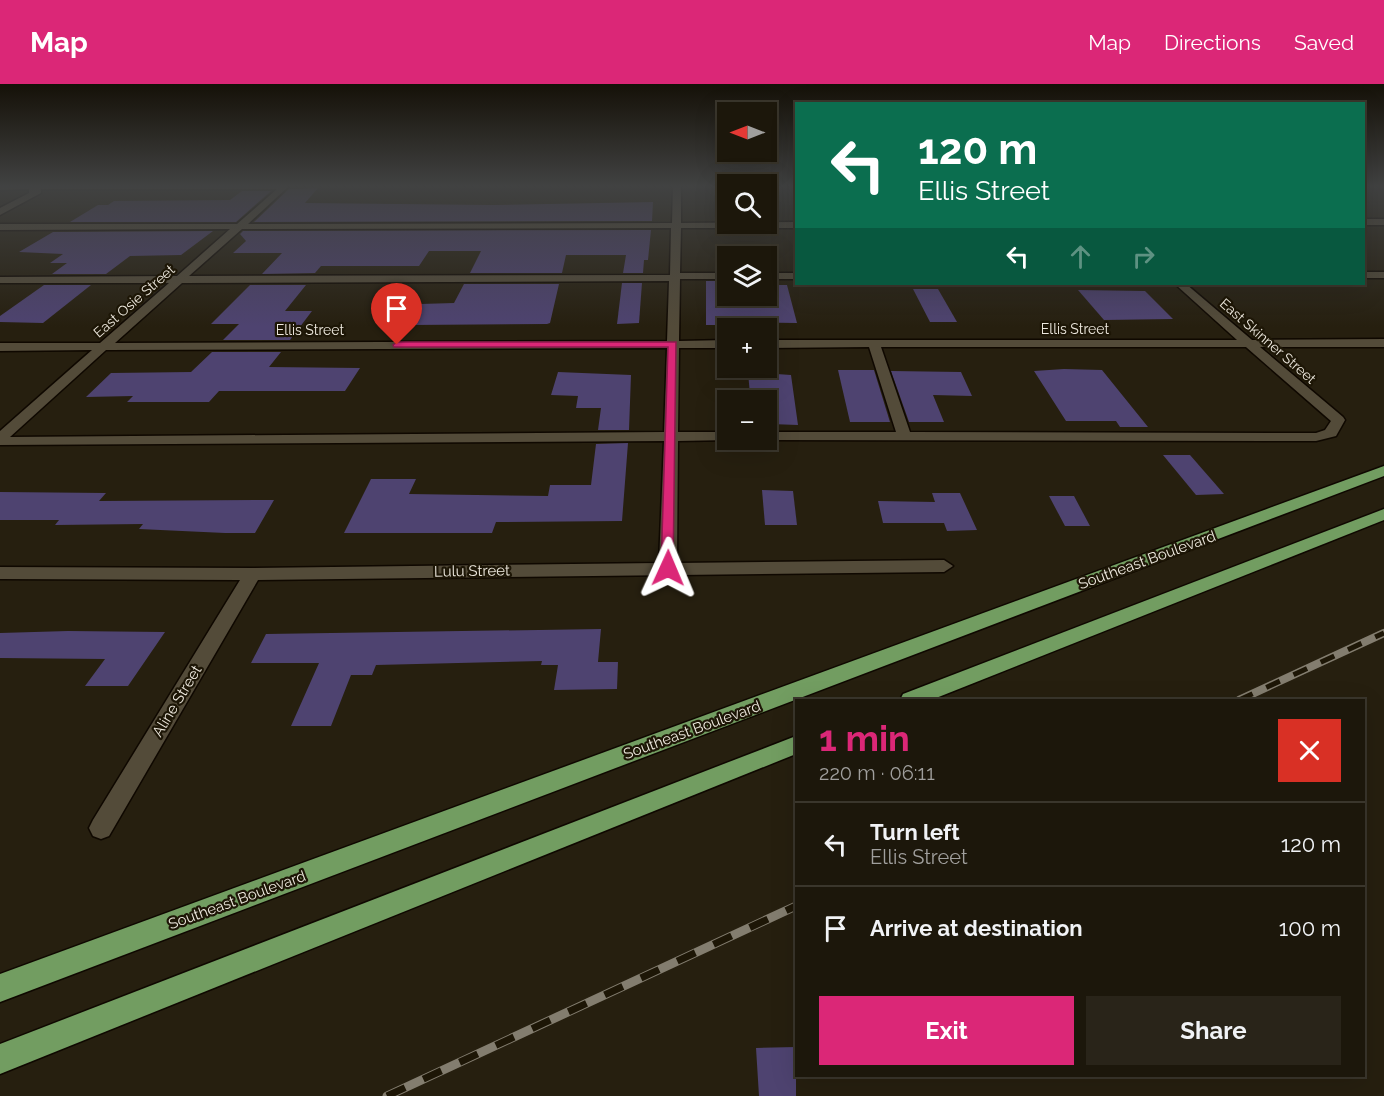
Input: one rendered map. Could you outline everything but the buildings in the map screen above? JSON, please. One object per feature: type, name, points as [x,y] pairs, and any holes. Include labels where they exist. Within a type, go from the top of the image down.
[{"type":"main road","name":"Southeast Boulevard","points":[[0,988],[1384,471]]},
{"type":"main road","points":[[913,699],[1384,514]]},
{"type":"main road","points":[[0,1059],[795,745]]},
{"type":"street","name":"East Osie Street","points":[[0,439],[234,232]]},
{"type":"street","points":[[668,568],[676,232]]},
{"type":"street","points":[[1365,275],[1384,275]]},
{"type":"street","points":[[0,280],[717,276]]},
{"type":"street","points":[[777,276],[795,276]]},
{"type":"street","name":"East Skinner Street","points":[[904,436],[1316,437],[1331,433],[1338,420],[1181,285]]},
{"type":"street","name":"Ellis Street","points":[[777,344],[1384,343]]},
{"type":"street","name":"Ellis Street","points":[[0,347],[717,344]]},
{"type":"street","points":[[777,436],[904,436],[874,344]]},
{"type":"street","points":[[0,439],[717,436]]},
{"type":"street","name":"Lulu Street","points":[[0,573],[253,574],[944,566]]},
{"type":"street","name":"Aline Street","points":[[101,828],[253,574]]},
{"type":"railway","points":[[1241,699],[1384,633]]},
{"type":"railway","points":[[387,1096],[795,906]]},
{"type":"route","points":[[397,345],[673,344],[668,568]]}]
